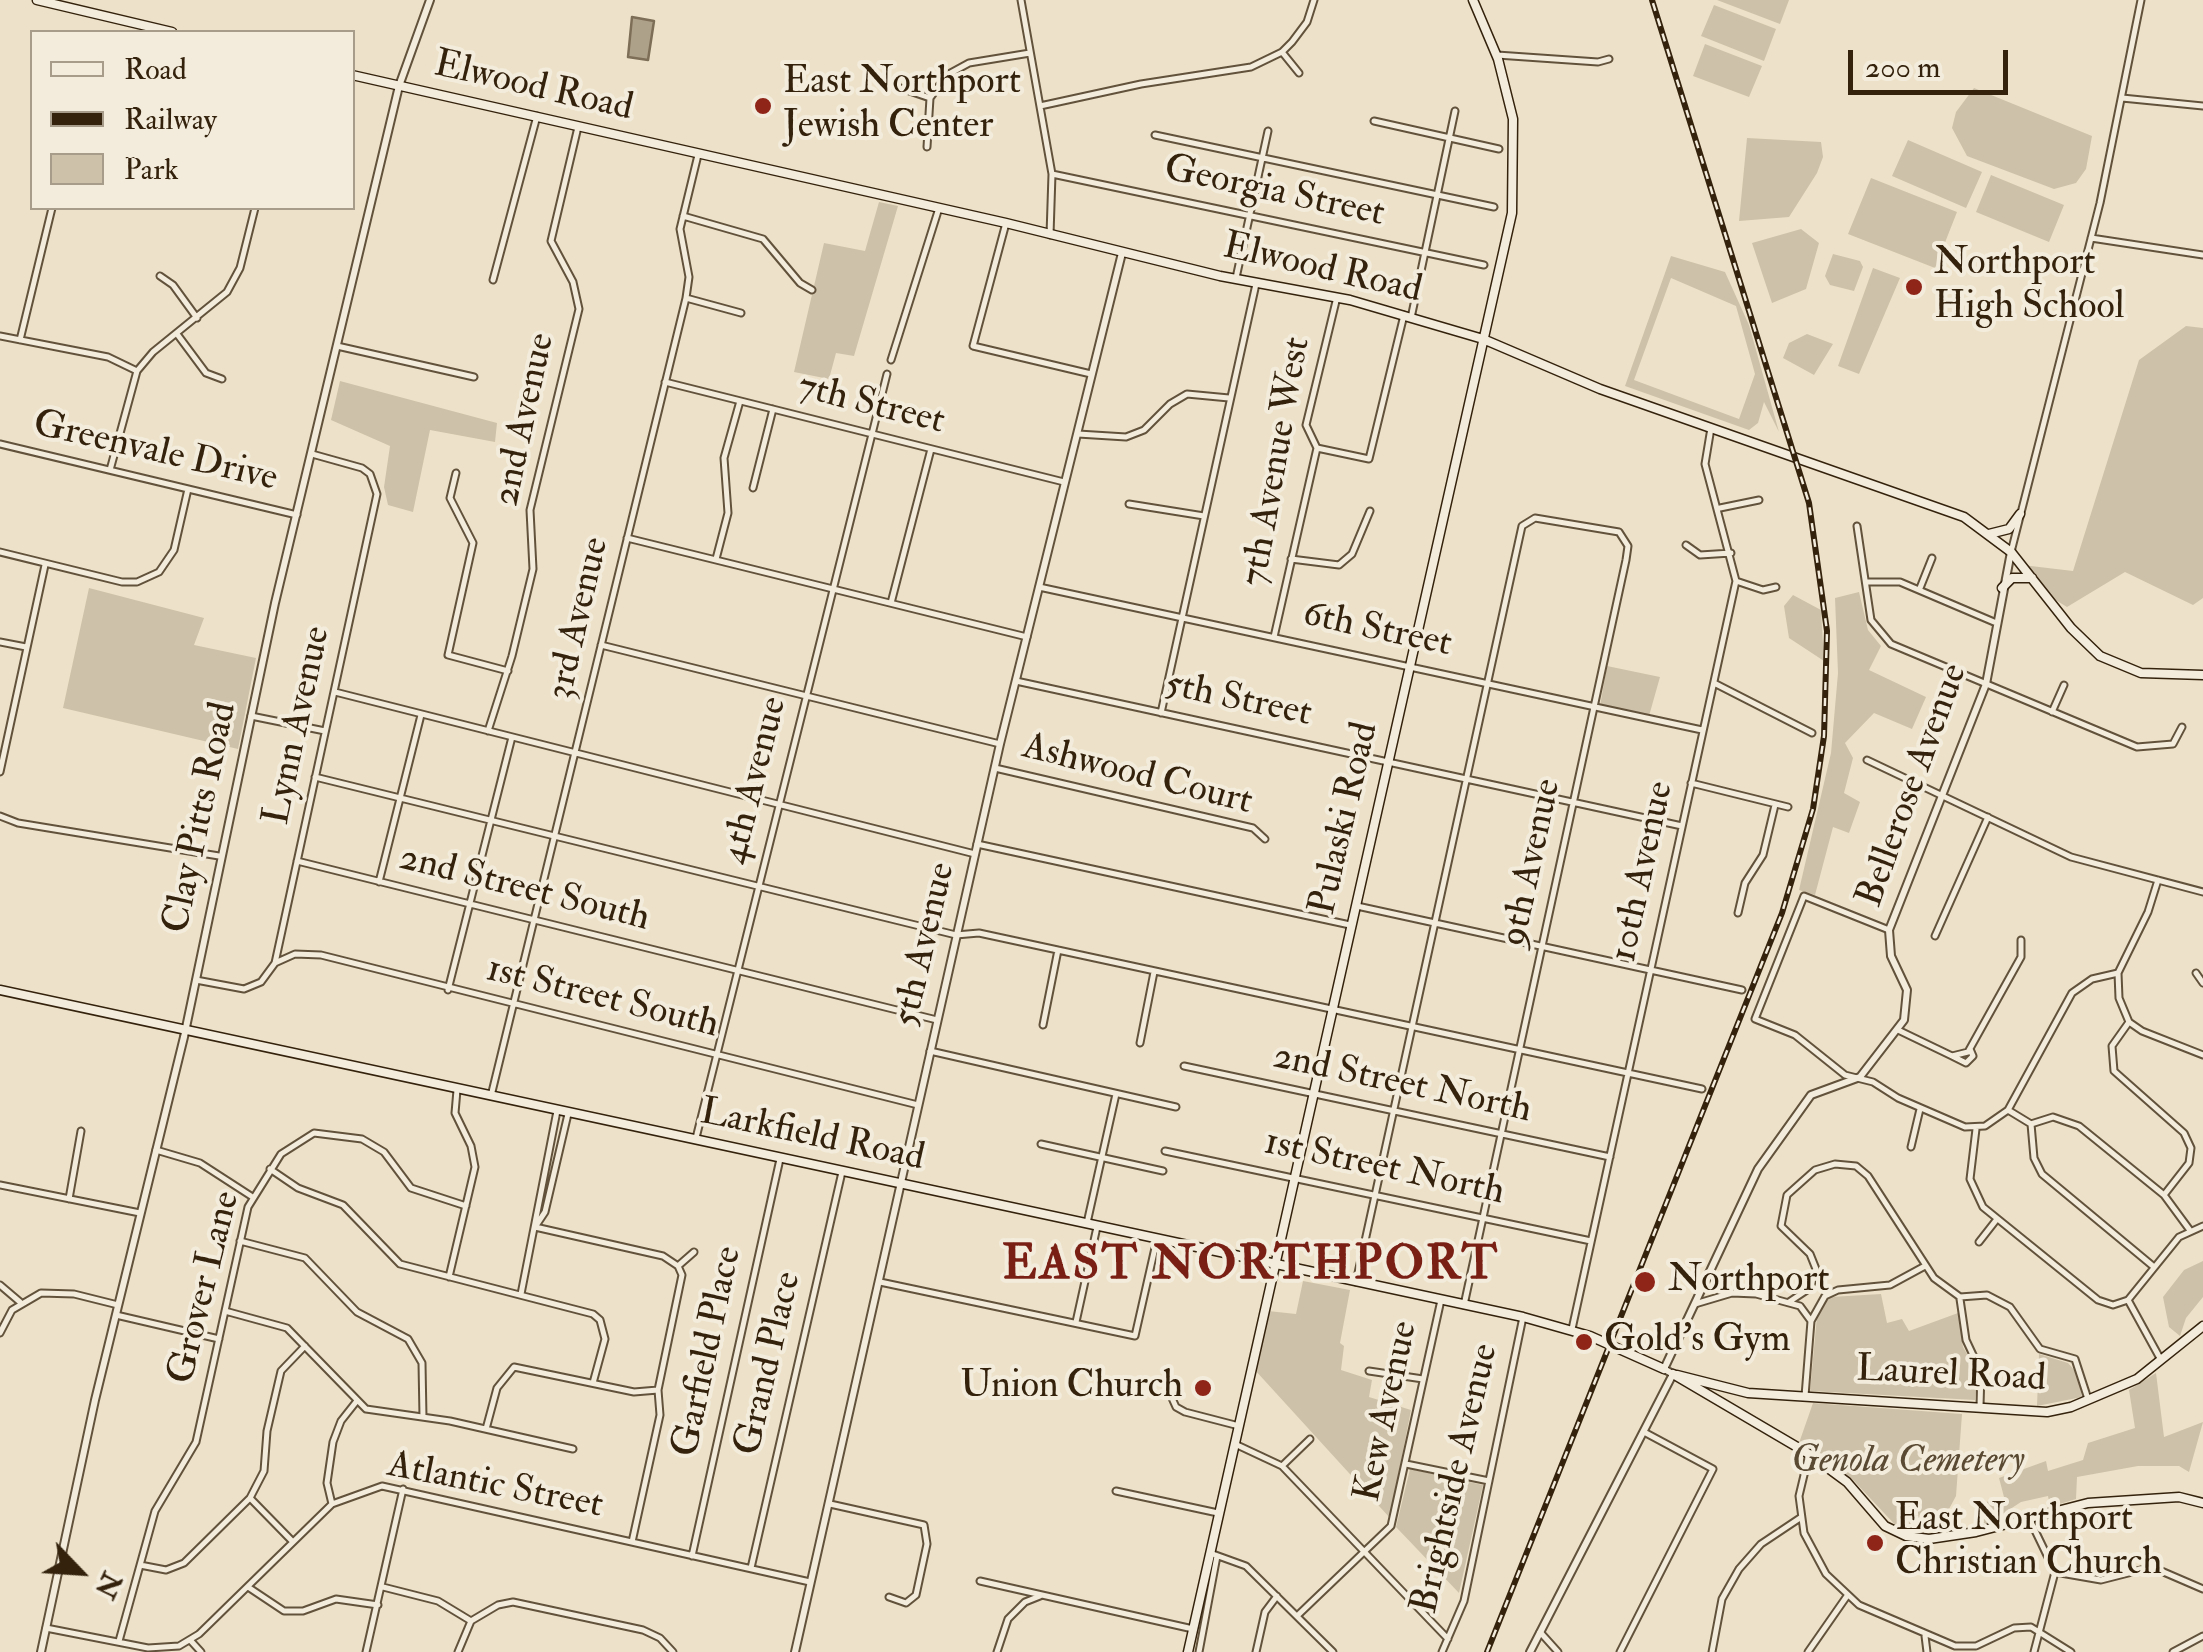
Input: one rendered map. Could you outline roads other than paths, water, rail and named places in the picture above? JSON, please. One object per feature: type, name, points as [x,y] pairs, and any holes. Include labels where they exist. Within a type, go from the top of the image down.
[{"type":"main road","points":[[37,0],[164,30]]},
{"type":"main road","name":"Pulaski Road","points":[[1188,1652],[1214,1555],[1218,1513],[1272,1266],[1507,241],[1515,182],[1513,119],[1497,55],[1473,0]]},
{"type":"main road","name":"Elwood Road","points":[[355,77],[1006,223],[1122,253],[1337,298],[1483,338],[1600,389],[1935,503],[1989,534],[2011,552],[2071,628],[2100,656],[2141,672],[2203,674]]},
{"type":"main road","points":[[1989,534],[2009,529],[2020,514]]},
{"type":"main road","points":[[2002,588],[2012,578],[2032,578]]},
{"type":"main road","name":"Larkfield Road","points":[[0,990],[1523,1317],[1572,1329],[1669,1371]]},
{"type":"main road","name":"Laurel Road","points":[[1669,1371],[1748,1393],[2047,1412],[2138,1379],[2203,1326]]},
{"type":"main road","points":[[1669,1371],[1809,1454],[1847,1482],[1884,1526],[1906,1536],[1948,1537],[2088,1503],[2179,1497],[2203,1503]]},
{"type":"street","name":"Clay Pitts Road","points":[[41,1652],[117,1310],[185,1030],[297,515],[399,86],[430,0]]},
{"type":"street","points":[[1021,0],[1052,174],[1050,235]]},
{"type":"street","points":[[1040,106],[1142,84],[1252,68],[1282,52],[1306,22],[1314,0]]},
{"type":"street","points":[[2011,552],[2092,238],[2141,0]]},
{"type":"street","points":[[1282,52],[1299,72]]},
{"type":"street","points":[[927,147],[930,98],[947,75],[969,63],[1030,53]]},
{"type":"street","points":[[1497,55],[1598,62],[1609,58]]},
{"type":"street","points":[[880,81],[930,98]]},
{"type":"street","points":[[2122,98],[2203,106]]},
{"type":"street","points":[[1317,448],[1370,459],[1425,253],[1455,112]]},
{"type":"street","points":[[493,280],[537,116]]},
{"type":"street","points":[[1374,122],[1499,149]]},
{"type":"street","name":"2nd Avenue","points":[[488,731],[508,671],[533,569],[530,510],[579,309],[574,282],[556,257],[550,240],[579,126]]},
{"type":"street","points":[[1236,278],[1268,131]]},
{"type":"street","points":[[1155,135],[1494,208]]},
{"type":"street","name":"3rd Avenue","points":[[492,1096],[686,298],[690,277],[680,241],[698,155]]},
{"type":"street","name":"Georgia Street","points":[[1052,174],[1484,265]]},
{"type":"street","points":[[891,360],[940,208]]},
{"type":"street","points":[[20,340],[52,210]]},
{"type":"street","points":[[110,470],[138,371],[220,301],[234,281],[254,210]]},
{"type":"street","points":[[684,216],[763,238],[800,283],[812,290]]},
{"type":"street","points":[[1006,223],[973,346],[1092,374]]},
{"type":"street","points":[[2092,238],[2203,255]]},
{"type":"street","name":"5th Avenue","points":[[795,1652],[1000,744],[1122,253]]},
{"type":"street","points":[[160,276],[198,318]]},
{"type":"street","points":[[1161,713],[1257,282]]},
{"type":"street","points":[[686,298],[741,313]]},
{"type":"street","name":"7th Avenue West","points":[[1274,637],[1317,448],[1306,426],[1337,298]]},
{"type":"street","points":[[177,334],[206,373],[222,379]]},
{"type":"street","points":[[0,336],[108,357],[138,371]]},
{"type":"street","points":[[337,346],[474,377]]},
{"type":"street","name":"4th Avenue","points":[[695,1141],[887,374]]},
{"type":"street","name":"7th Street","points":[[666,382],[1064,482]]},
{"type":"street","points":[[1077,434],[1126,437],[1144,430],[1170,404],[1187,394],[1229,398]]},
{"type":"street","points":[[716,560],[728,513],[724,458],[740,402]]},
{"type":"street","points":[[753,488],[773,410]]},
{"type":"street","name":"10th Avenue","points":[[1572,1329],[1736,581],[1720,508],[1705,464],[1711,428]]},
{"type":"street","name":"Greenvale Drive","points":[[0,444],[297,515]]},
{"type":"street","points":[[892,603],[930,449]]},
{"type":"street","name":"Lynn Avenue","points":[[275,963],[377,494],[370,474],[362,468],[312,454]]},
{"type":"street","points":[[456,473],[450,498],[472,543],[448,656],[508,671]]},
{"type":"street","points":[[0,552],[122,582],[148,578],[159,572],[174,550],[188,489]]},
{"type":"street","points":[[1720,508],[1759,500]]},
{"type":"street","points":[[1129,504],[1204,516]]},
{"type":"street","points":[[1290,559],[1339,565],[1352,554],[1370,511]]},
{"type":"street","name":"9th Avenue","points":[[1464,1304],[1626,560],[1628,546],[1619,532],[1534,518],[1522,526],[1486,683]]},
{"type":"street","points":[[1857,526],[1870,620],[1881,637],[2124,743],[2150,749],[2173,744],[2182,727]]},
{"type":"street","points":[[627,538],[1027,636]]},
{"type":"street","points":[[1686,545],[1700,555],[1731,553]]},
{"type":"street","name":"Bellerose Avenue","points":[[1898,1030],[1907,1011],[1908,990],[1891,956],[1890,930],[1986,684],[1994,622],[2011,552]]},
{"type":"street","points":[[1919,589],[1932,558]]},
{"type":"street","points":[[0,772],[45,563]]},
{"type":"street","points":[[1865,582],[1887,579],[1994,622]]},
{"type":"street","points":[[1736,581],[1763,590],[1776,587]]},
{"type":"street","name":"6th Street","points":[[1039,587],[1702,730]]},
{"type":"street","points":[[0,642],[27,648]]},
{"type":"street","points":[[600,645],[1000,744]]},
{"type":"street","name":"5th Street","points":[[1016,681],[1682,826]]},
{"type":"street","points":[[1356,1282],[1486,683]]},
{"type":"street","points":[[1714,684],[1812,733]]},
{"type":"street","points":[[2052,712],[2064,685]]},
{"type":"street","points":[[335,692],[975,854]]},
{"type":"street","points":[[379,882],[421,714]]},
{"type":"street","points":[[251,716],[325,731]]},
{"type":"street","points":[[448,990],[512,736]]},
{"type":"street","points":[[1867,760],[2072,857],[2203,892]]},
{"type":"street","name":"Ashwood Court","points":[[995,768],[1252,828],[1265,839]]},
{"type":"street","points":[[315,777],[956,935],[979,934],[1058,950],[1702,1089]]},
{"type":"street","points":[[1691,783],[1788,807]]},
{"type":"street","points":[[1738,913],[1746,882],[1763,855],[1775,805]]},
{"type":"street","points":[[0,816],[18,823],[220,856]]},
{"type":"street","points":[[1935,936],[1988,817]]},
{"type":"street","points":[[977,844],[1350,925]]},
{"type":"street","name":"2nd Street South","points":[[297,862],[937,1020]]},
{"type":"street","points":[[2158,880],[2148,912],[2118,973],[2118,998],[2130,1022],[2203,1055]]},
{"type":"street","points":[[1890,930],[1804,896],[1756,1019],[1795,1035],[1846,1074],[1860,1076],[1920,1109],[1976,1128],[2008,1110],[2072,994],[2092,979],[2118,973]]},
{"type":"street","points":[[1354,905],[1742,990]]},
{"type":"street","points":[[1530,1652],[1644,1432],[1694,1304],[1758,1169],[1792,1118],[1811,1095],[1860,1076],[1898,1030],[1952,1056],[1970,1050],[2022,957],[2021,940]]},
{"type":"street","points":[[1042,1025],[1058,950]]},
{"type":"street","name":"1st Street South","points":[[275,963],[308,953],[918,1105]]},
{"type":"street","points":[[196,980],[244,989],[261,982],[275,963]]},
{"type":"street","points":[[1140,1042],[1154,970]]},
{"type":"street","points":[[2196,973],[2203,982]]},
{"type":"street","points":[[2130,1022],[2112,1046],[2114,1071],[2184,1132],[2191,1148],[2189,1163],[2164,1195]]},
{"type":"street","points":[[930,1052],[1176,1107]]},
{"type":"street","name":"2nd Street North","points":[[1184,1066],[1610,1157]]},
{"type":"street","points":[[449,1277],[474,1155],[455,1114],[456,1090]]},
{"type":"street","points":[[1086,1223],[1116,1093]]},
{"type":"street","points":[[1911,1148],[1920,1109]]},
{"type":"street","points":[[2008,1110],[2030,1124],[2053,1117],[2078,1126],[2164,1195],[2190,1229]]},
{"type":"street","points":[[521,1294],[557,1111]]},
{"type":"street","points":[[535,1227],[545,1212],[568,1114]]},
{"type":"street","points":[[2030,1124],[2034,1158],[2042,1174],[2154,1267]]},
{"type":"street","points":[[1976,1128],[1970,1179],[1977,1199],[1997,1220],[2098,1300],[2118,1305],[2128,1300],[2190,1229],[2203,1226]]},
{"type":"street","points":[[69,1199],[81,1131]]},
{"type":"street","name":"Grover Lane","points":[[118,1642],[154,1511],[196,1442],[252,1196],[270,1169],[302,1138],[339,1133],[374,1144],[410,1188],[466,1206]]},
{"type":"street","points":[[1041,1144],[1163,1172]]},
{"type":"street","points":[[156,1150],[200,1164],[252,1196]]},
{"type":"street","name":"1st Street North","points":[[1165,1150],[1592,1241]]},
{"type":"street","points":[[548,1151],[558,1153]]},
{"type":"street","name":"Garfield Place","points":[[692,1556],[780,1159]]},
{"type":"street","points":[[1788,1302],[1810,1288],[1815,1261],[1786,1235],[1781,1226],[1782,1207],[1795,1185],[1828,1165],[1863,1170],[1925,1266],[1960,1298],[1966,1340],[1981,1372],[1980,1406]]},
{"type":"street","points":[[270,1169],[298,1188],[343,1206],[400,1264],[585,1310],[600,1320],[605,1339],[593,1382]]},
{"type":"street","name":"Grand Place","points":[[751,1569],[842,1172]]},
{"type":"street","points":[[0,1185],[140,1213]]},
{"type":"street","points":[[1978,1242],[1997,1220]]},
{"type":"street","points":[[1076,1322],[1098,1225]]},
{"type":"street","points":[[535,1227],[662,1256],[678,1266],[682,1284],[658,1390],[660,1415],[632,1542]]},
{"type":"street","points":[[880,1282],[1135,1336],[1157,1239]]},
{"type":"street","points":[[240,1241],[306,1258],[357,1312],[408,1339],[422,1362],[423,1417]]},
{"type":"street","points":[[678,1266],[694,1252]]},
{"type":"street","points":[[1805,1396],[1811,1320],[1831,1293],[1890,1285],[1925,1266]]},
{"type":"street","points":[[0,1285],[20,1302]]},
{"type":"street","points":[[0,1334],[20,1302],[51,1291],[219,1339]]},
{"type":"street","points":[[1694,1304],[1743,1292],[1788,1302],[1804,1309],[1811,1320]]},
{"type":"street","points":[[1960,1298],[1987,1296],[2010,1307],[2040,1349],[2075,1358],[2088,1399]]},
{"type":"street","name":"Kew Avenue","points":[[1297,1616],[1392,1526],[1440,1300]]},
{"type":"street","points":[[2128,1300],[2161,1360]]},
{"type":"street","points":[[225,1311],[276,1323],[305,1346],[356,1402],[385,1415],[423,1417],[573,1450]]},
{"type":"street","name":"Brightside Avenue","points":[[1442,1652],[1464,1601],[1523,1317]]},
{"type":"street","points":[[140,1566],[166,1570],[184,1563],[250,1498],[264,1471],[267,1432],[282,1371],[305,1346]]},
{"type":"street","points":[[486,1430],[496,1388],[514,1368],[634,1392],[658,1390]]},
{"type":"street","points":[[1368,1371],[1424,1379]]},
{"type":"street","points":[[1171,1396],[1185,1412],[1240,1426]]},
{"type":"street","points":[[332,1504],[327,1483],[333,1442],[341,1421],[356,1402]]},
{"type":"street","points":[[1620,1652],[1712,1470],[1644,1432]]},
{"type":"street","points":[[1282,1466],[1310,1439]]},
{"type":"street","points":[[1235,1444],[1282,1466],[1448,1640]]},
{"type":"street","points":[[1809,1454],[1800,1483],[1800,1518],[1816,1560],[1847,1596],[1925,1636],[1976,1646],[2014,1628],[2041,1630],[2071,1652]]},
{"type":"street","points":[[1406,1464],[1490,1481]]},
{"type":"street","name":"Atlantic Street","points":[[191,1641],[332,1504],[368,1489],[404,1489],[811,1582]]},
{"type":"street","points":[[366,1652],[404,1489]]},
{"type":"street","points":[[1116,1491],[1218,1513]]},
{"type":"street","points":[[250,1498],[293,1542]]},
{"type":"street","points":[[830,1504],[926,1522],[928,1544],[916,1595],[906,1602],[888,1597]]},
{"type":"street","points":[[1712,1652],[1722,1599],[1739,1569],[1761,1544],[1800,1518]]},
{"type":"street","points":[[2029,1518],[2055,1572],[2034,1652]]},
{"type":"street","points":[[1198,1652],[1214,1555],[1246,1566],[1333,1652]]},
{"type":"street","points":[[2055,1572],[2101,1580],[2152,1567],[2203,1590]]},
{"type":"street","points":[[980,1581],[1193,1629]]},
{"type":"street","points":[[248,1587],[260,1599],[284,1611],[303,1611],[336,1599],[378,1605]]},
{"type":"street","points":[[383,1587],[438,1600],[471,1621]]},
{"type":"street","points":[[997,1652],[1008,1619],[1025,1602],[1042,1595]]},
{"type":"street","points":[[1256,1652],[1265,1612],[1277,1596]]},
{"type":"street","points":[[1808,1652],[1847,1596]]},
{"type":"street","points":[[458,1652],[471,1621],[498,1605],[514,1602],[643,1630],[660,1638],[674,1652]]},
{"type":"street","points":[[46,1628],[160,1650],[191,1641],[200,1652]]},
{"type":"street","points":[[1540,1632],[1558,1652]]},
{"type":"street","points":[[1925,1636],[1927,1652]]},
{"type":"street","points":[[2173,1652],[2203,1636]]},
{"type":"railway","points":[[1487,1652],[1782,913],[1813,809],[1824,736],[1827,631],[1809,503],[1652,0]]},
{"type":"place","name":"East Northport Jewish Center","points":[[763,106]]},
{"type":"place","name":"Northport High School","points":[[1914,287]]},
{"type":"place","name":"Northport","points":[[1645,1282]]},
{"type":"place","name":"Gold's Gym","points":[[1584,1342]]},
{"type":"place","name":"Union Church","points":[[1203,1388]]},
{"type":"place","name":"East Northport Christian Church","points":[[1875,1543]]},
{"type":"district","name":"EAST NORTHPORT","points":[[1251,1268]]},
{"type":"park label","name":"Genola Cemetery","points":[[1908,1463]]}]
